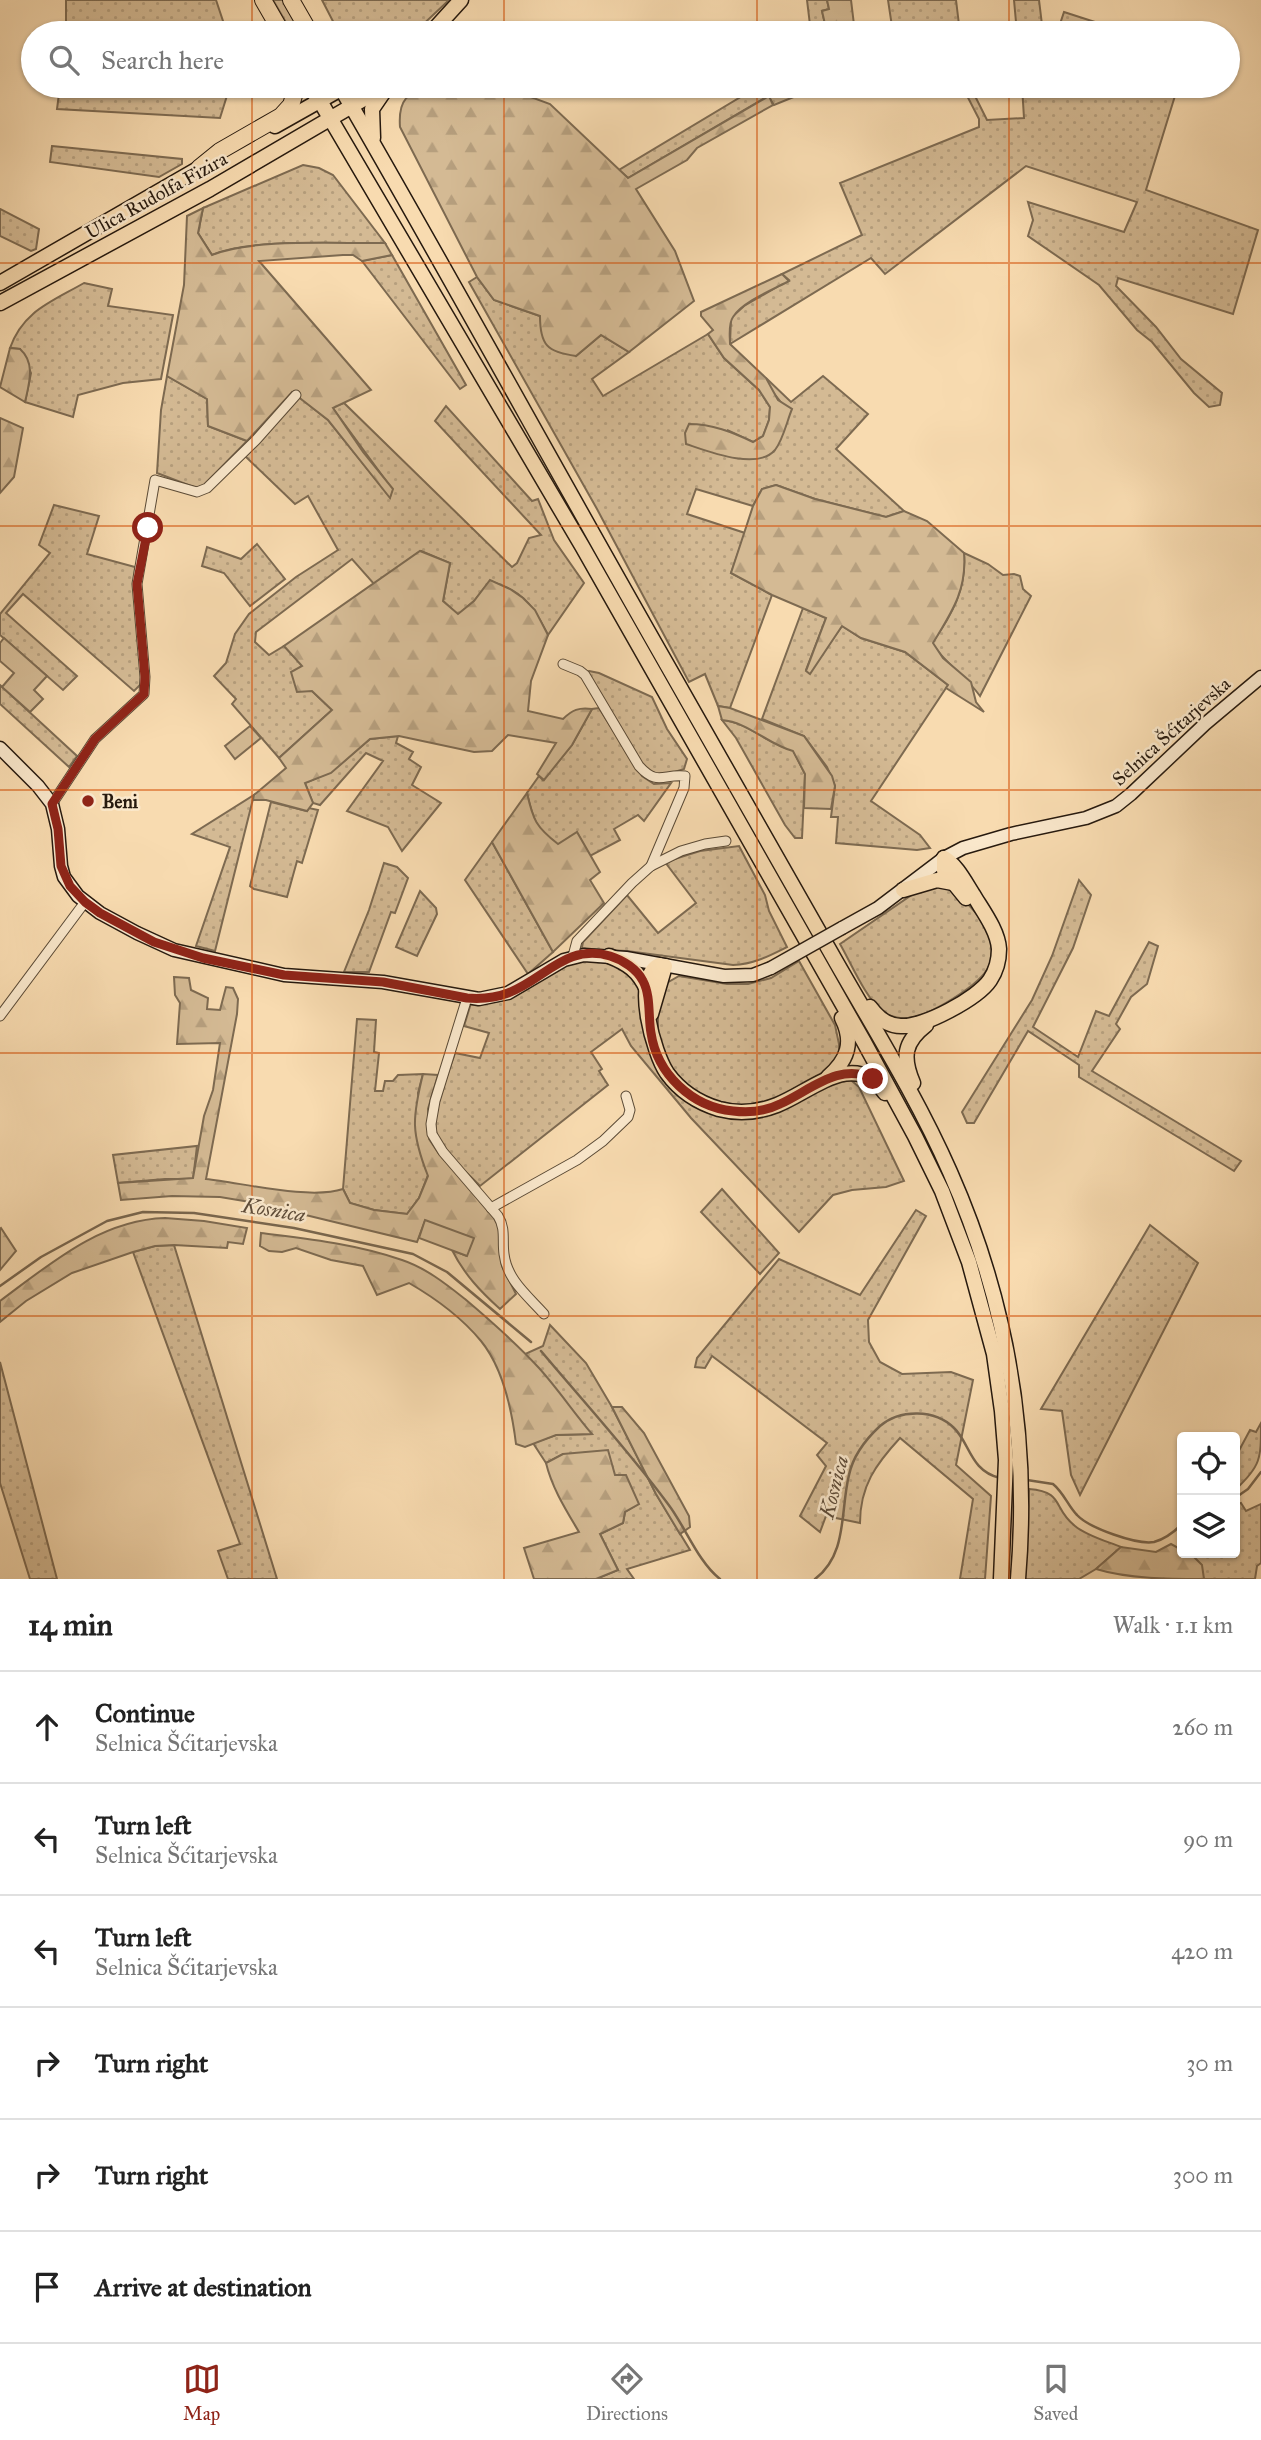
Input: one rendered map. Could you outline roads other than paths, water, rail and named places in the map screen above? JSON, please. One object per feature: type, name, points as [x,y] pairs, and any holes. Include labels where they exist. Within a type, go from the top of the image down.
[{"type":"highway","points":[[263,0],[275,21]]},
{"type":"highway","points":[[291,0],[303,21]]},
{"type":"highway","points":[[199,168],[220,151],[281,116],[291,105],[293,98]]},
{"type":"main road","points":[[442,21],[462,0]]},
{"type":"main road","points":[[452,21],[462,0]]},
{"type":"main road","name":"Ulica Rudolfa Fizira","points":[[0,283],[325,98]]},
{"type":"main road","points":[[347,98],[419,221],[535,433],[880,1035],[961,1198],[994,1289],[1008,1346],[1021,1460],[1018,1579]]},
{"type":"main road","name":"Ulica Rudolfa Fizira","points":[[0,303],[210,189],[366,98]]},
{"type":"main road","points":[[373,143],[372,109],[378,98]]},
{"type":"main road","points":[[320,101],[561,510],[834,989],[907,1121],[952,1216],[975,1282],[994,1354],[1002,1411],[1006,1495],[1001,1579]]},
{"type":"main road","points":[[845,977],[856,987],[873,1011],[887,1022],[903,1027],[935,1017],[985,988],[995,971],[999,955],[998,943],[983,912],[952,864],[944,858]]},
{"type":"main road","points":[[944,858],[944,871],[983,912]]},
{"type":"main road","points":[[903,890],[937,880],[953,883]]},
{"type":"main road","points":[[609,956],[637,972],[647,990]]},
{"type":"main road","points":[[650,1019],[662,965],[655,967],[649,975],[647,990],[652,1042],[668,1074],[685,1092],[711,1106],[732,1111],[764,1109],[781,1104],[825,1080],[850,1073],[867,1076],[877,1083],[907,1121]]},
{"type":"main road","points":[[825,1080],[841,1065],[849,1047],[848,1031],[839,1011],[834,989]]},
{"type":"main road","points":[[923,1118],[919,1096],[908,1072],[906,1053],[910,1039],[935,1017]]},
{"type":"street","points":[[52,804],[95,739],[144,694],[137,584],[155,480],[197,492],[207,488],[296,395]]},
{"type":"street","points":[[563,664],[585,675],[646,774],[662,779],[685,776],[684,788],[651,866]]},
{"type":"street","name":"Selnica Šćitarjevska","points":[[573,956],[609,956],[724,976],[753,975],[771,968],[903,890],[944,858],[975,843],[1086,818],[1116,806],[1205,724],[1261,677]]},
{"type":"street","points":[[0,748],[52,804],[64,877],[85,902],[154,942],[203,958],[284,975],[383,982],[479,999],[508,993],[573,956],[577,941],[651,866],[681,851],[726,841]]},
{"type":"street","points":[[0,1016],[85,902]]},
{"type":"street","points":[[467,998],[435,1101],[432,1134],[443,1152],[503,1224],[508,1269],[523,1294],[544,1314]]},
{"type":"street","points":[[491,1208],[577,1160],[603,1141],[628,1117],[630,1110],[626,1096]]},
{"type":"waterway","name":"Kosnica","points":[[0,1286],[41,1257],[107,1221],[143,1212],[194,1213],[294,1228],[413,1254],[447,1272],[531,1342]]},
{"type":"waterway","name":"Kosnica","points":[[541,1351],[653,1484],[698,1554],[720,1579]]},
{"type":"waterway","name":"Kosnica","points":[[815,1579],[826,1569],[838,1545],[846,1489],[854,1461],[870,1436],[888,1420],[907,1414],[937,1417],[954,1428],[982,1469],[1000,1478]]},
{"type":"waterway","name":"Kosnica","points":[[1239,1495],[1248,1489],[1261,1472]]},
{"type":"waterway","name":"Kosnica","points":[[1027,1480],[1053,1484],[1083,1520],[1125,1538],[1154,1542],[1177,1528]]},
{"type":"place","name":"Beni","points":[[88,801]]}]
